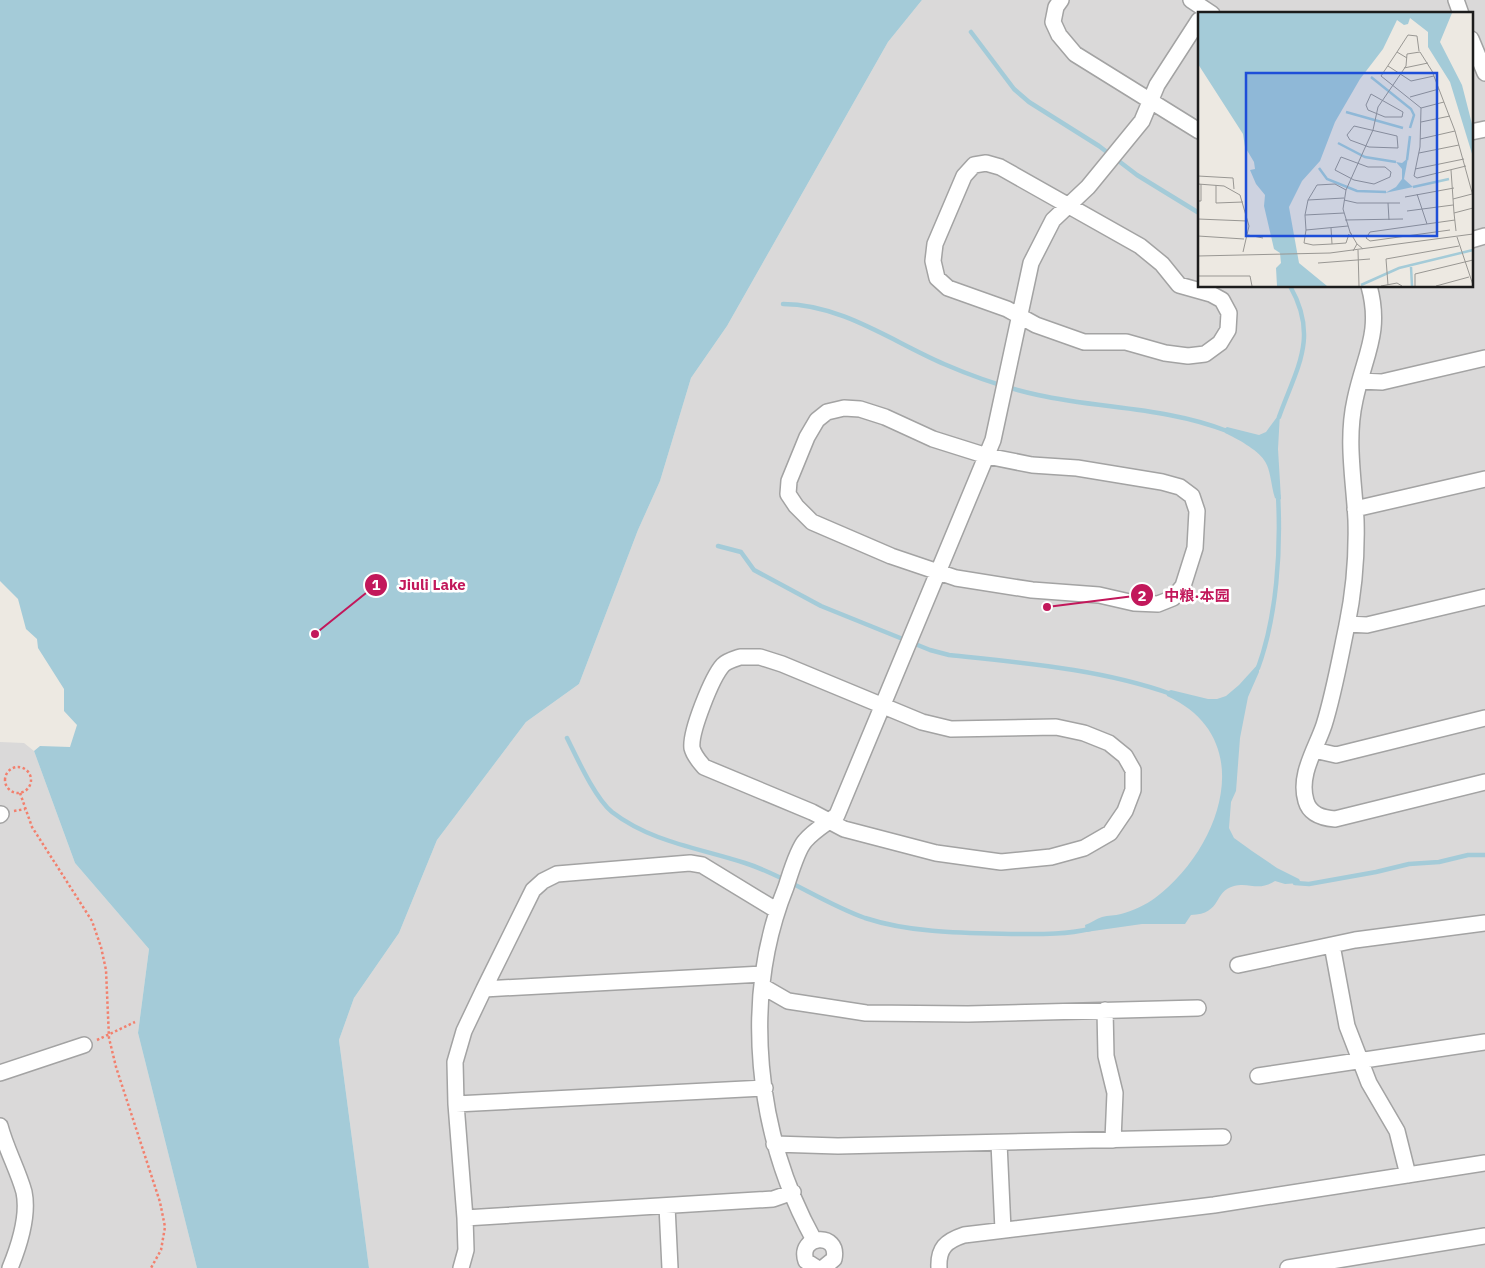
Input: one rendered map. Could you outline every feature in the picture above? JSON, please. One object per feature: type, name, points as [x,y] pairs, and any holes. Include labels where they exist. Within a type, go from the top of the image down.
[{"type":"street","points":[[1061,0],[1056,7],[1053,22],[1059,35],[1075,54],[1198,130]]},
{"type":"street","points":[[1456,0],[1460,12]]},
{"type":"street","points":[[814,1240],[774,1144],[760,1061],[762,980],[776,910],[804,842],[837,815],[987,456],[993,440],[1031,264],[1053,220],[1088,188],[1142,122],[1156,85],[1198,17]]},
{"type":"street","points":[[1472,41],[1485,73]]},
{"type":"street","points":[[1472,132],[1485,129]]},
{"type":"street","points":[[986,163],[1000,167],[1068,206],[1140,246],[1162,264],[1179,285],[1212,294],[1222,300],[1229,313],[1228,330],[1220,343],[1205,354],[1188,356],[1165,353],[1126,342],[1084,342],[1036,325],[1007,309],[948,288],[937,278],[933,261],[935,244],[964,176],[974,165],[986,163]]},
{"type":"street","points":[[1472,240],[1485,236]]},
{"type":"street","points":[[1370,288],[1374,330],[1370,354],[1360,381],[1350,427],[1355,509],[1355,577],[1347,624],[1324,725],[1307,767],[1306,801],[1312,812],[1322,818],[1336,819],[1485,782]]},
{"type":"street","points":[[1360,381],[1382,382],[1485,358]]},
{"type":"street","points":[[844,408],[860,409],[886,417],[933,439],[987,456],[1032,465],[1077,468],[1162,482],[1180,487],[1192,496],[1197,510],[1195,548],[1183,586],[1173,598],[1158,604],[1134,603],[1099,595],[1032,590],[956,578],[891,556],[812,522],[796,506],[788,494],[789,481],[807,437],[818,420],[827,412],[844,408]]},
{"type":"street","points":[[1355,509],[1485,479]]},
{"type":"street","points":[[1347,624],[1366,625],[1485,597]]},
{"type":"street","points":[[740,657],[760,657],[882,706],[922,722],[951,729],[1056,727],[1084,733],[1101,740],[1126,756],[1133,770],[1133,790],[1126,811],[1110,833],[1084,848],[1051,857],[1001,862],[936,853],[844,829],[830,821],[704,767],[695,756],[692,746],[693,736],[715,676],[724,663],[740,657]]},
{"type":"street","points":[[1314,750],[1336,755],[1485,718]]},
{"type":"street","points":[[461,1268],[466,1250],[465,1218],[454,1062],[464,1031],[533,890],[543,881],[557,874],[690,863],[702,865],[776,910]]},
{"type":"street","points":[[1238,965],[1332,945],[1485,923]]},
{"type":"street","points":[[1332,945],[1347,1026],[1369,1083],[1396,1131],[1408,1174]]},
{"type":"street","points":[[484,989],[762,980],[788,1001],[866,1012],[968,1014],[1198,1008]]},
{"type":"street","points":[[1105,1010],[1106,1056],[1115,1093],[1113,1140]]},
{"type":"street","points":[[1258,1076],[1485,1042]]},
{"type":"street","points":[[0,1073],[84,1045]]},
{"type":"street","points":[[456,1104],[765,1088]]},
{"type":"street","points":[[0,1126],[4,1151],[24,1194],[24,1214],[15,1266]]},
{"type":"street","points":[[774,1144],[838,1146],[1223,1136]]},
{"type":"street","points":[[1000,1143],[1003,1230]]},
{"type":"street","points":[[939,1268],[942,1247],[949,1239],[964,1235],[1214,1205],[1485,1163]]},
{"type":"street","points":[[465,1218],[773,1200],[793,1192]]},
{"type":"street","points":[[666,1206],[670,1268]]},
{"type":"street","points":[[1288,1268],[1485,1236]]},
{"type":"street","points":[[824,1239],[832,1245],[835,1254],[824,1268],[801,1262],[806,1246],[814,1240],[824,1239]]},
{"type":"path","points":[[13,767],[26,769],[31,777],[28,789],[20,793],[12,792],[5,781],[7,773],[13,767]]},
{"type":"path","points":[[20,793],[32,826],[92,921],[106,970],[109,1035],[116,1067],[160,1202],[165,1227],[161,1250],[151,1268]]},
{"type":"path","points":[[84,1045],[135,1022]]},
{"type":"shaded area","points":[[922,0],[1485,0],[1485,1268],[369,1268],[339,1040],[354,998],[399,933],[437,840],[526,722],[579,684],[638,530],[660,481],[691,378],[727,326],[888,42]]},
{"type":"shaded area","points":[[0,742],[24,743],[34,751],[75,863],[149,949],[138,1033],[197,1268],[0,1268]]},
{"type":"water","points":[[0,0],[922,0],[888,42],[727,326],[691,378],[660,481],[638,530],[579,684],[526,722],[437,840],[399,933],[354,998],[339,1040],[369,1268],[197,1268],[138,1033],[149,949],[75,863],[34,751],[40,746],[70,747],[77,725],[64,711],[64,689],[38,648],[37,639],[26,629],[18,599],[0,581]]},
{"type":"water","points":[[1280,413],[1278,449],[1281,499],[1279,500],[1275,498],[1268,468],[1261,456],[1225,433],[1224,429],[1227,427],[1259,435],[1266,432]]},
{"type":"water","points":[[1259,663],[1259,672],[1248,697],[1240,738],[1236,791],[1231,802],[1229,828],[1234,838],[1277,868],[1299,879],[1301,883],[1285,884],[1275,881],[1264,886],[1234,886],[1223,892],[1208,911],[1191,915],[1185,924],[1142,924],[1086,932],[1085,925],[1102,917],[1119,915],[1130,911],[1155,898],[1178,877],[1198,852],[1212,824],[1221,794],[1221,765],[1214,738],[1196,715],[1167,696],[1166,692],[1171,690],[1208,699],[1217,699],[1226,696],[1239,685]]},
{"type":"waterway","points":[[971,32],[1014,89],[1029,102],[1099,146],[1137,175],[1198,212]]},
{"type":"waterway","points":[[1279,417],[1298,367],[1304,337],[1299,304],[1291,288]]},
{"type":"waterway","points":[[783,304],[825,310],[846,317],[944,364],[978,378],[1014,389],[1062,400],[1181,417],[1227,431]]},
{"type":"waterway","points":[[1258,668],[1270,627],[1276,583],[1279,538],[1278,495]]},
{"type":"waterway","points":[[718,546],[741,552],[754,570],[821,606],[930,650],[949,655],[1033,664],[1090,673],[1117,678],[1171,694]]},
{"type":"waterway","points":[[567,738],[599,797],[612,812],[627,822],[643,831],[676,843],[760,868],[834,905],[865,918],[900,927],[956,932],[1050,934],[1090,929]]},
{"type":"waterway","points":[[1295,883],[1309,884],[1409,864],[1439,862],[1468,855],[1485,855]]},
{"type":"place","name":"中粮·本园","points":[[1047,607]]},
{"type":"place","name":"Jiuli Lake","points":[[315,634]]}]
